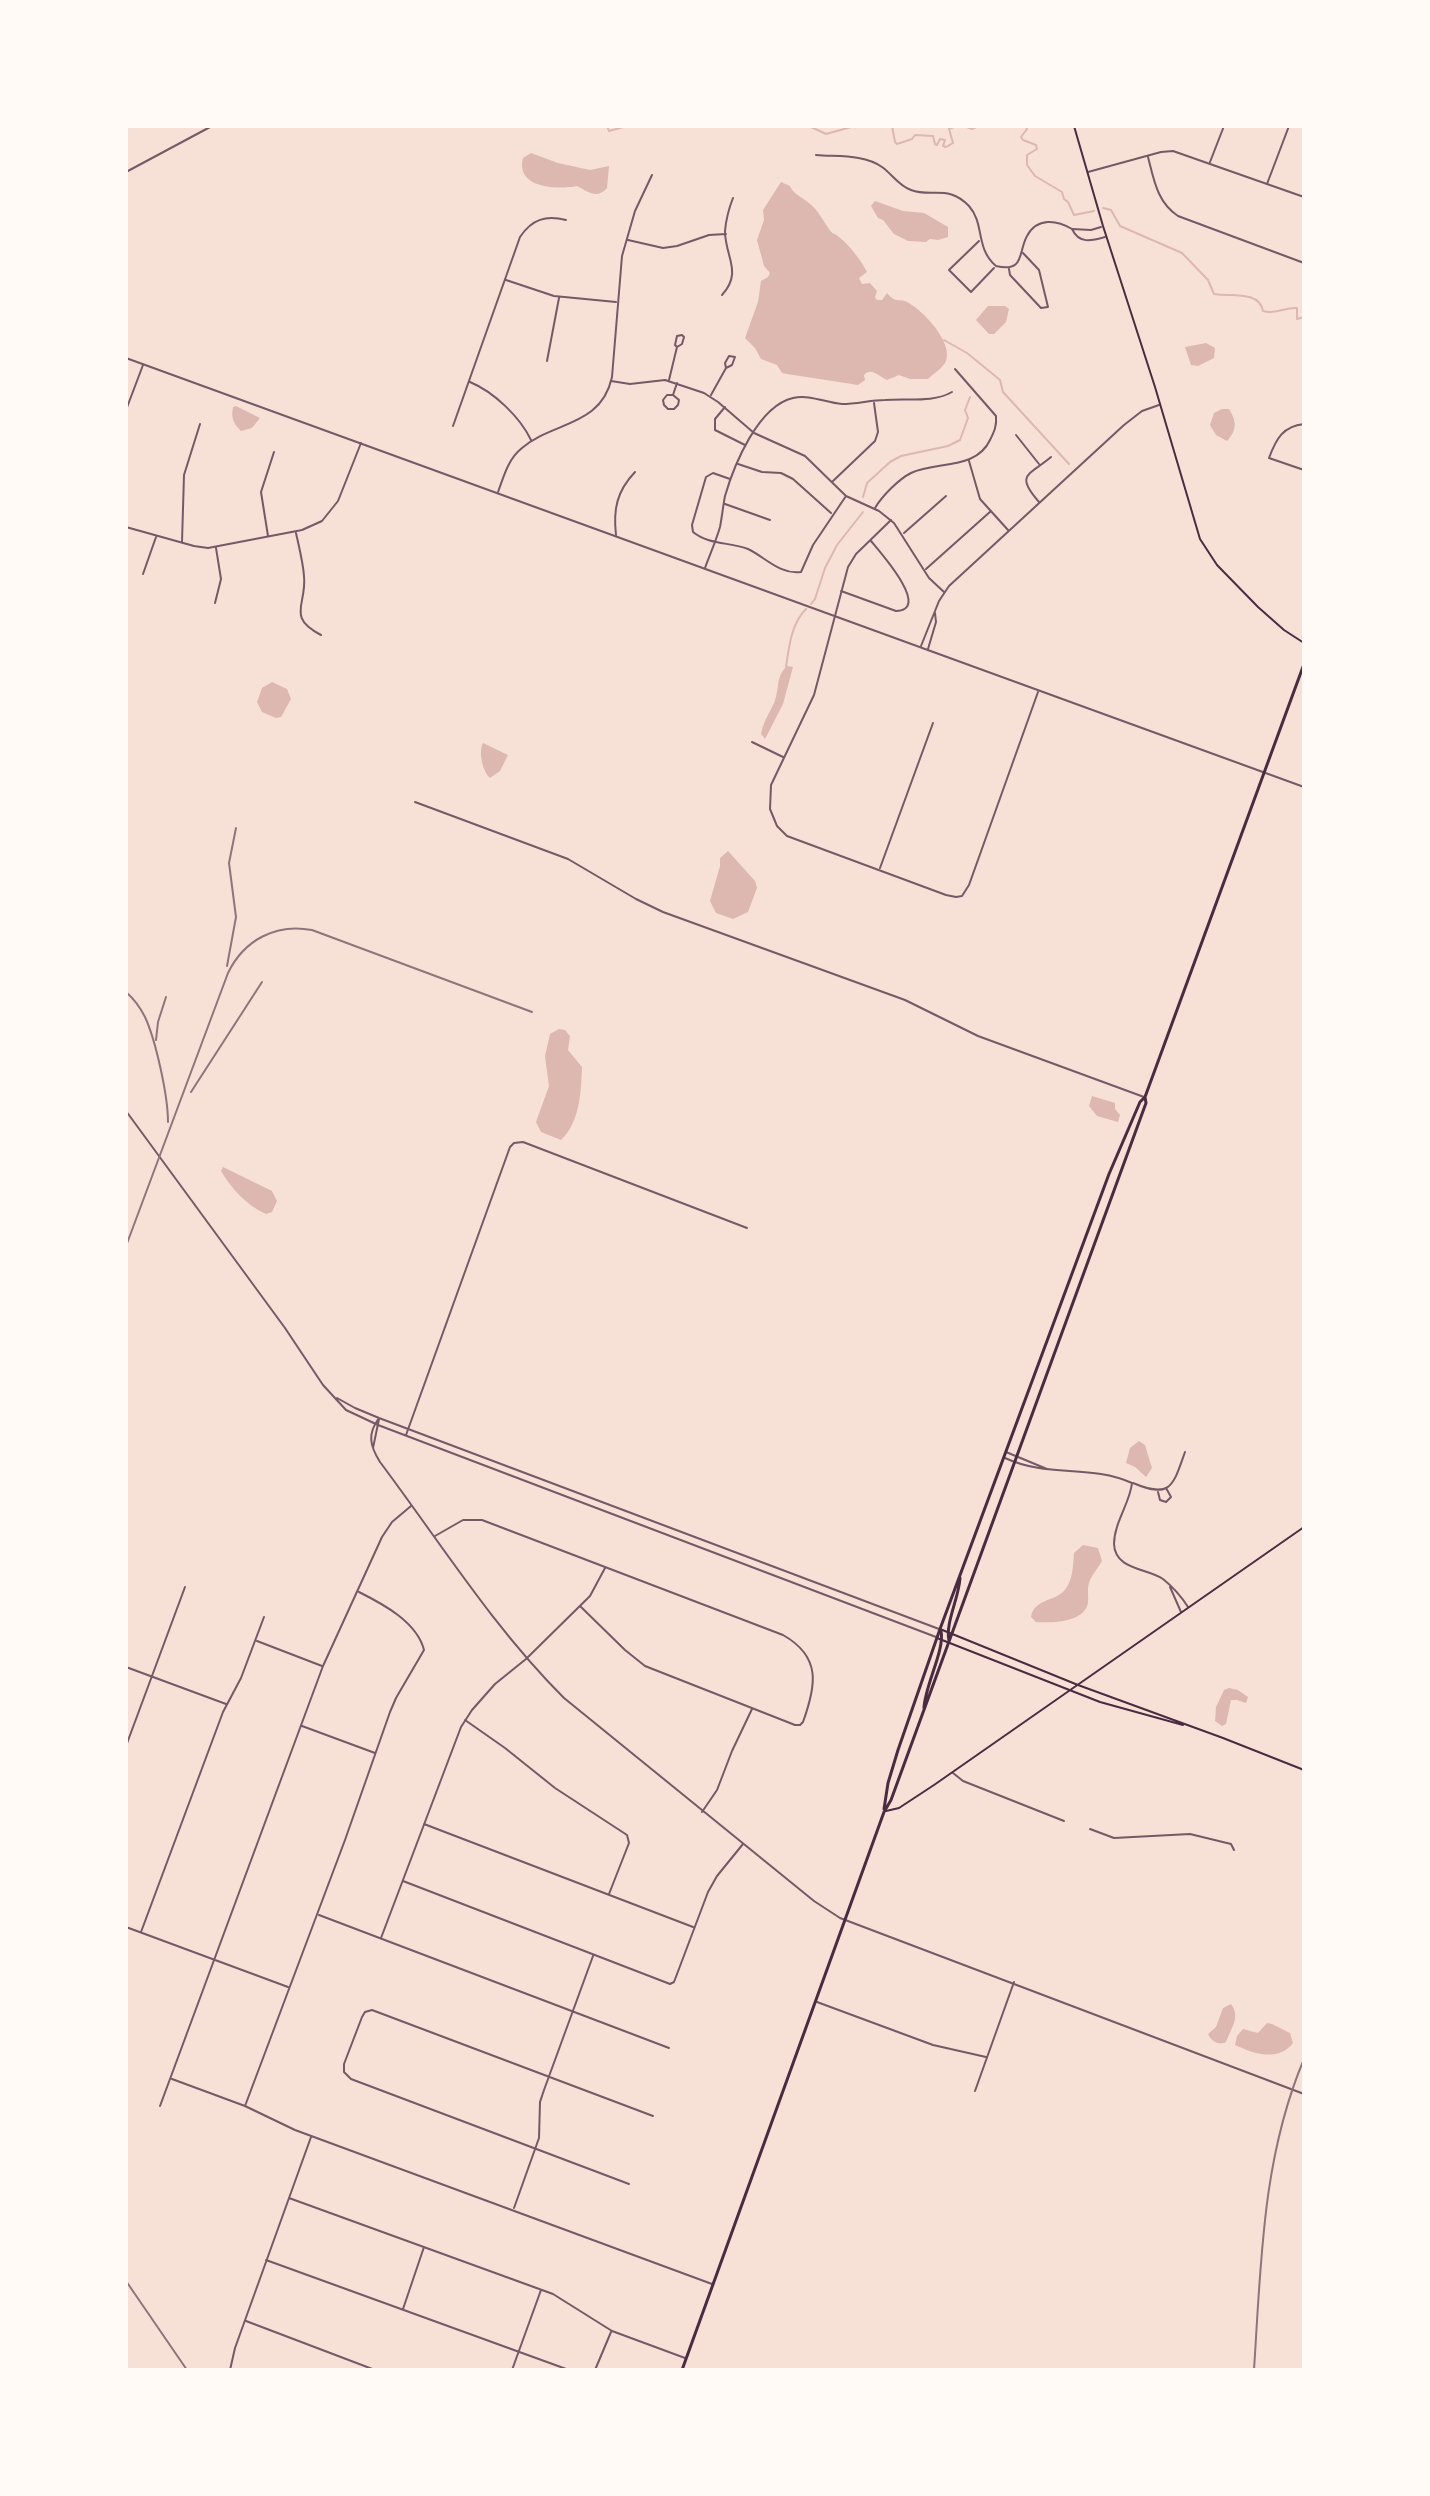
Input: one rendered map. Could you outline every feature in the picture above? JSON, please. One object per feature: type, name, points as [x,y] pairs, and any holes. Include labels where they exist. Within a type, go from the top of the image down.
[{"type":"main road","points":[[1074,126],[1198,533],[1220,568],[1271,619],[1304,643]]},
{"type":"main road","points":[[923,1712],[940,1629],[1098,1202],[1140,1102],[1145,1097],[1304,664]]},
{"type":"main road","points":[[682,2370],[884,1812],[950,1643],[1117,1187],[1146,1103],[1145,1097]]},
{"type":"main road","points":[[1106,1182],[1117,1187]]},
{"type":"main road","points":[[1098,1202],[1110,1206]]},
{"type":"main road","points":[[1079,1253],[1091,1258]]},
{"type":"main road","points":[[1051,1331],[1063,1335]]},
{"type":"main road","points":[[884,1812],[904,1805],[952,1773],[1304,1527]]},
{"type":"main road","points":[[950,1643],[947,1632],[959,1595],[960,1575]]},
{"type":"main road","points":[[940,1629],[1304,1770]]},
{"type":"main road","points":[[940,1639],[1070,1691],[1196,1729]]},
{"type":"main road","points":[[884,1812],[883,1804],[895,1761],[916,1697],[940,1639]]},
{"type":"main road","points":[[916,1697],[924,1700]]},
{"type":"main road","points":[[895,1761],[904,1764]]},
{"type":"street","points":[[126,172],[212,126]]},
{"type":"street","points":[[1210,163],[1224,126]]},
{"type":"street","points":[[1267,184],[1289,126]]},
{"type":"street","points":[[1087,172],[1173,151],[1304,197]]},
{"type":"street","points":[[816,155],[870,161],[912,190],[940,191],[957,197],[974,213],[980,241],[987,257],[996,266],[1009,268],[1019,261],[1027,236],[1038,224],[1055,222],[1072,229],[1091,230],[1103,226]]},
{"type":"street","points":[[1147,155],[1160,197],[1174,214],[1304,263]]},
{"type":"street","points":[[498,493],[513,458],[532,441],[593,411],[605,396],[611,381],[621,260],[635,211],[652,175]]},
{"type":"street","points":[[722,295],[732,279],[733,271],[726,234],[733,198]]},
{"type":"street","points":[[453,426],[519,240],[527,227],[546,218],[566,220]]},
{"type":"street","points":[[1072,229],[1081,240],[1106,237]]},
{"type":"street","points":[[626,240],[663,248],[709,235],[726,234]]},
{"type":"street","points":[[980,241],[949,270],[971,292],[996,266]]},
{"type":"street","points":[[1009,268],[1010,275],[1041,308],[1048,307],[1039,270],[1023,253]]},
{"type":"street","points":[[505,279],[559,297],[617,302]]},
{"type":"street","points":[[547,361],[559,297]]},
{"type":"street","points":[[669,381],[677,347]]},
{"type":"street","points":[[126,358],[1304,787]]},
{"type":"street","points":[[126,410],[143,364]]},
{"type":"street","points":[[710,396],[726,368]]},
{"type":"street","points":[[875,509],[881,499],[912,473],[969,460],[986,447],[997,422],[994,411],[955,369]]},
{"type":"street","points":[[469,381],[494,397],[522,425],[532,441]]},
{"type":"street","points":[[611,381],[627,384],[677,383],[710,396],[754,433],[805,456],[846,496],[891,520],[931,581],[944,592]]},
{"type":"street","points":[[673,395],[677,383]]},
{"type":"street","points":[[967,389],[973,390]]},
{"type":"street","points":[[705,569],[737,463],[754,433],[773,410],[789,399],[809,397],[840,404],[931,399],[952,392]]},
{"type":"street","points":[[832,482],[875,441],[878,432],[874,401]]},
{"type":"street","points":[[920,648],[944,592],[1133,417],[1160,404]]},
{"type":"street","points":[[725,407],[715,419],[715,430],[746,446]]},
{"type":"street","points":[[182,543],[184,475],[200,424]]},
{"type":"street","points":[[1304,424],[1294,425],[1282,432],[1269,458],[1304,470]]},
{"type":"street","points":[[1016,435],[1040,465]]},
{"type":"street","points":[[126,527],[194,546],[216,547],[296,532],[318,524],[333,510],[361,443]]},
{"type":"street","points":[[268,537],[261,492],[274,452]]},
{"type":"street","points":[[1039,503],[1028,490],[1025,480],[1030,471],[1051,457]]},
{"type":"street","points":[[969,460],[977,493],[1009,531]]},
{"type":"street","points":[[737,463],[762,472],[781,473],[793,479],[833,515]]},
{"type":"street","points":[[616,536],[617,500],[635,472]]},
{"type":"street","points":[[731,479],[716,474],[706,477],[693,532],[714,542],[747,549],[767,562],[792,572],[802,570],[813,545],[846,496]]},
{"type":"street","points":[[903,534],[946,496]]},
{"type":"street","points":[[724,503],[770,520]]},
{"type":"street","points":[[924,570],[991,511]]},
{"type":"street","points":[[891,520],[851,561],[840,591],[836,617],[814,695],[773,779],[769,796],[771,813],[780,830],[797,840],[956,897],[964,894],[1039,691]]},
{"type":"street","points":[[296,532],[304,574],[300,614],[305,625],[321,635]]},
{"type":"street","points":[[143,574],[157,536]]},
{"type":"street","points":[[840,591],[896,611],[906,608],[908,594],[871,541]]},
{"type":"street","points":[[215,603],[221,584],[216,547]]},
{"type":"street","points":[[927,650],[936,622],[935,613]]},
{"type":"street","points":[[879,870],[933,723]]},
{"type":"street","points":[[752,742],[784,758]]},
{"type":"street","points":[[415,802],[568,859],[657,909],[900,998],[978,1036],[1145,1097]]},
{"type":"street","points":[[126,1111],[346,1410],[406,1436],[940,1639]]},
{"type":"street","points":[[406,1436],[514,1143],[523,1142],[537,1147],[747,1228]]},
{"type":"street","points":[[332,1395],[379,1418],[940,1629]]},
{"type":"street","points":[[379,1418],[370,1441],[380,1462],[526,1659],[564,1698],[829,1912],[1304,2094]]},
{"type":"street","points":[[1006,1452],[1049,1470]]},
{"type":"street","points":[[1004,1458],[1037,1469],[1101,1473],[1158,1491],[1176,1479],[1185,1452]]},
{"type":"street","points":[[1132,1483],[1115,1537],[1115,1551],[1120,1560],[1158,1577],[1170,1586],[1188,1607]]},
{"type":"street","points":[[1158,1491],[1160,1500],[1166,1502],[1171,1497],[1166,1488]]},
{"type":"street","points":[[160,2106],[323,1666],[387,1529],[412,1506]]},
{"type":"street","points":[[632,1521],[635,1514]]},
{"type":"street","points":[[435,1536],[456,1523],[467,1519],[479,1520],[794,1641],[807,1656],[814,1678],[812,1696],[800,1725],[645,1666],[580,1606]]},
{"type":"street","points":[[699,1547],[701,1539]]},
{"type":"street","points":[[381,1938],[452,1747],[465,1720],[495,1684],[526,1659],[595,1590],[606,1567]]},
{"type":"street","points":[[1170,1586],[1181,1612]]},
{"type":"street","points":[[126,1746],[185,1587]]},
{"type":"street","points":[[245,2106],[396,1698],[425,1648],[398,1615],[358,1591]]},
{"type":"street","points":[[839,1600],[842,1592]]},
{"type":"street","points":[[141,1932],[226,1704],[241,1678],[264,1617]]},
{"type":"street","points":[[255,1641],[323,1666]]},
{"type":"street","points":[[126,1667],[226,1704]]},
{"type":"street","points":[[702,1812],[715,1794],[752,1708]]},
{"type":"street","points":[[465,1720],[555,1788],[627,1835],[629,1843],[609,1895]]},
{"type":"street","points":[[301,1725],[375,1753]]},
{"type":"street","points":[[952,1773],[963,1781],[1064,1821]]},
{"type":"street","points":[[424,1824],[694,1927]]},
{"type":"street","points":[[1090,1829],[1114,1838],[1172,1834],[1206,1836],[1231,1844],[1234,1850]]},
{"type":"street","points":[[403,1881],[667,1984],[674,1982],[712,1884],[743,1844]]},
{"type":"street","points":[[317,1914],[669,2048]]},
{"type":"street","points":[[126,1927],[289,1987]]},
{"type":"street","points":[[514,2209],[539,2136],[540,2102],[593,1954]]},
{"type":"street","points":[[975,2091],[1014,1982]]},
{"type":"street","points":[[817,2002],[933,2045],[986,2057]]},
{"type":"street","points":[[629,2184],[351,2079],[345,2074],[344,2064],[362,2017],[368,2011],[378,2012],[653,2116]]},
{"type":"street","points":[[171,2079],[245,2106],[311,2136],[713,2284]]},
{"type":"street","points":[[230,2370],[311,2136]]},
{"type":"street","points":[[289,2198],[541,2290],[558,2297],[612,2331],[686,2358]]},
{"type":"street","points":[[402,2310],[424,2247]]},
{"type":"street","points":[[266,2260],[569,2370]]},
{"type":"street","points":[[512,2370],[541,2290]]},
{"type":"street","points":[[245,2321],[375,2370]]},
{"type":"street","points":[[595,2370],[612,2331]]},
{"type":"shaded area","points":[[531,153],[590,170],[609,166],[607,188],[596,194],[577,186],[549,187],[531,181],[522,168],[523,158]]},
{"type":"shaded area","points":[[781,182],[812,206],[832,232],[855,253],[867,272],[859,278],[862,284],[870,283],[877,291],[877,300],[882,300],[887,293],[893,299],[906,301],[936,328],[945,345],[946,361],[928,379],[910,379],[899,375],[887,380],[869,372],[858,385],[782,373],[777,365],[761,359],[745,338],[758,302],[761,281],[770,273],[764,266],[757,240],[764,220],[763,210]]},
{"type":"shaded area","points":[[875,201],[903,211],[924,213],[948,227],[948,237],[926,242],[908,241],[894,234],[878,218],[871,206]]},
{"type":"shaded area","points":[[988,306],[1005,306],[1009,309],[1006,322],[994,334],[989,334],[976,320]]},
{"type":"shaded area","points":[[1206,343],[1215,348],[1214,358],[1198,366],[1191,365],[1185,347]]},
{"type":"shaded area","points":[[236,406],[260,418],[252,428],[241,431],[236,425],[232,414]]},
{"type":"shaded area","points":[[1229,409],[1235,422],[1233,433],[1227,441],[1216,435],[1210,425],[1214,413]]},
{"type":"shaded area","points":[[787,666],[793,667],[783,704],[765,739],[762,730],[776,698],[779,679]]},
{"type":"shaded area","points":[[272,682],[287,689],[291,699],[281,717],[276,718],[262,712],[257,702],[262,688]]},
{"type":"shaded area","points":[[483,743],[508,755],[500,771],[490,778],[482,762]]},
{"type":"shaded area","points":[[728,851],[755,881],[757,888],[748,912],[733,919],[716,913],[710,901],[720,858]]},
{"type":"shaded area","points":[[559,1029],[570,1036],[568,1050],[582,1067],[576,1116],[561,1140],[541,1132],[536,1122],[549,1086],[545,1056],[550,1034]]},
{"type":"shaded area","points":[[1092,1096],[1115,1103],[1120,1115],[1118,1122],[1097,1116],[1089,1106]]},
{"type":"shaded area","points":[[223,1167],[272,1191],[277,1201],[272,1212],[266,1214],[246,1201],[225,1177],[221,1171]]},
{"type":"shaded area","points":[[1139,1441],[1145,1445],[1152,1468],[1146,1477],[1126,1463],[1130,1448]]},
{"type":"shaded area","points":[[1083,1545],[1098,1548],[1102,1561],[1089,1581],[1085,1610],[1066,1620],[1036,1622],[1031,1617],[1033,1611],[1064,1591],[1071,1578],[1074,1553]]},
{"type":"shaded area","points":[[1229,1688],[1248,1697],[1246,1703],[1231,1700],[1226,1724],[1222,1726],[1215,1721],[1216,1707],[1224,1690]]},
{"type":"shaded area","points":[[1231,2004],[1235,2013],[1234,2023],[1226,2042],[1213,2041],[1208,2034],[1216,2027],[1223,2008]]},
{"type":"shaded area","points":[[1267,2023],[1290,2033],[1293,2043],[1287,2049],[1266,2054],[1235,2045],[1243,2029],[1258,2033]]},
{"type":"waterway","points":[[607,126],[609,131],[627,126]]},
{"type":"waterway","points":[[809,126],[826,134],[855,126]]},
{"type":"waterway","points":[[892,126],[897,144],[915,135],[933,136],[935,144],[940,139],[945,140],[943,146],[946,147],[953,143],[949,129],[956,126]]},
{"type":"waterway","points":[[964,126],[972,129],[978,126]]},
{"type":"waterway","points":[[1006,126],[1025,126],[1027,129],[1021,137],[1036,145],[1037,149],[1027,155],[1027,165],[1035,176],[1062,192],[1074,215],[1094,211]]},
{"type":"waterway","points":[[1103,208],[1111,210],[1120,226],[1182,253],[1208,280],[1214,294],[1250,297],[1267,312],[1297,308],[1297,319],[1304,317]]},
{"type":"waterway","points":[[944,340],[967,353],[1000,380],[1003,392],[1069,464]]},
{"type":"waterway","points":[[863,497],[867,483],[890,462],[901,456],[948,446],[960,440],[968,418],[965,410],[970,397]]},
{"type":"waterway","points":[[811,604],[837,545],[863,512]]},
{"type":"waterway","points":[[786,667],[794,629],[806,609]]},
{"type":"railway","points":[[227,966],[236,917],[229,863],[236,828]]},
{"type":"railway","points":[[126,1246],[228,973],[243,951],[262,936],[286,929],[312,930],[532,1012]]},
{"type":"railway","points":[[191,1092],[262,982]]},
{"type":"railway","points":[[126,992],[143,1013],[149,1027],[164,1084],[168,1122]]},
{"type":"railway","points":[[156,1040],[166,997]]},
{"type":"railway","points":[[1254,2370],[1262,2251],[1272,2173],[1279,2134],[1304,2059]]},
{"type":"railway","points":[[126,2281],[187,2370]]}]
